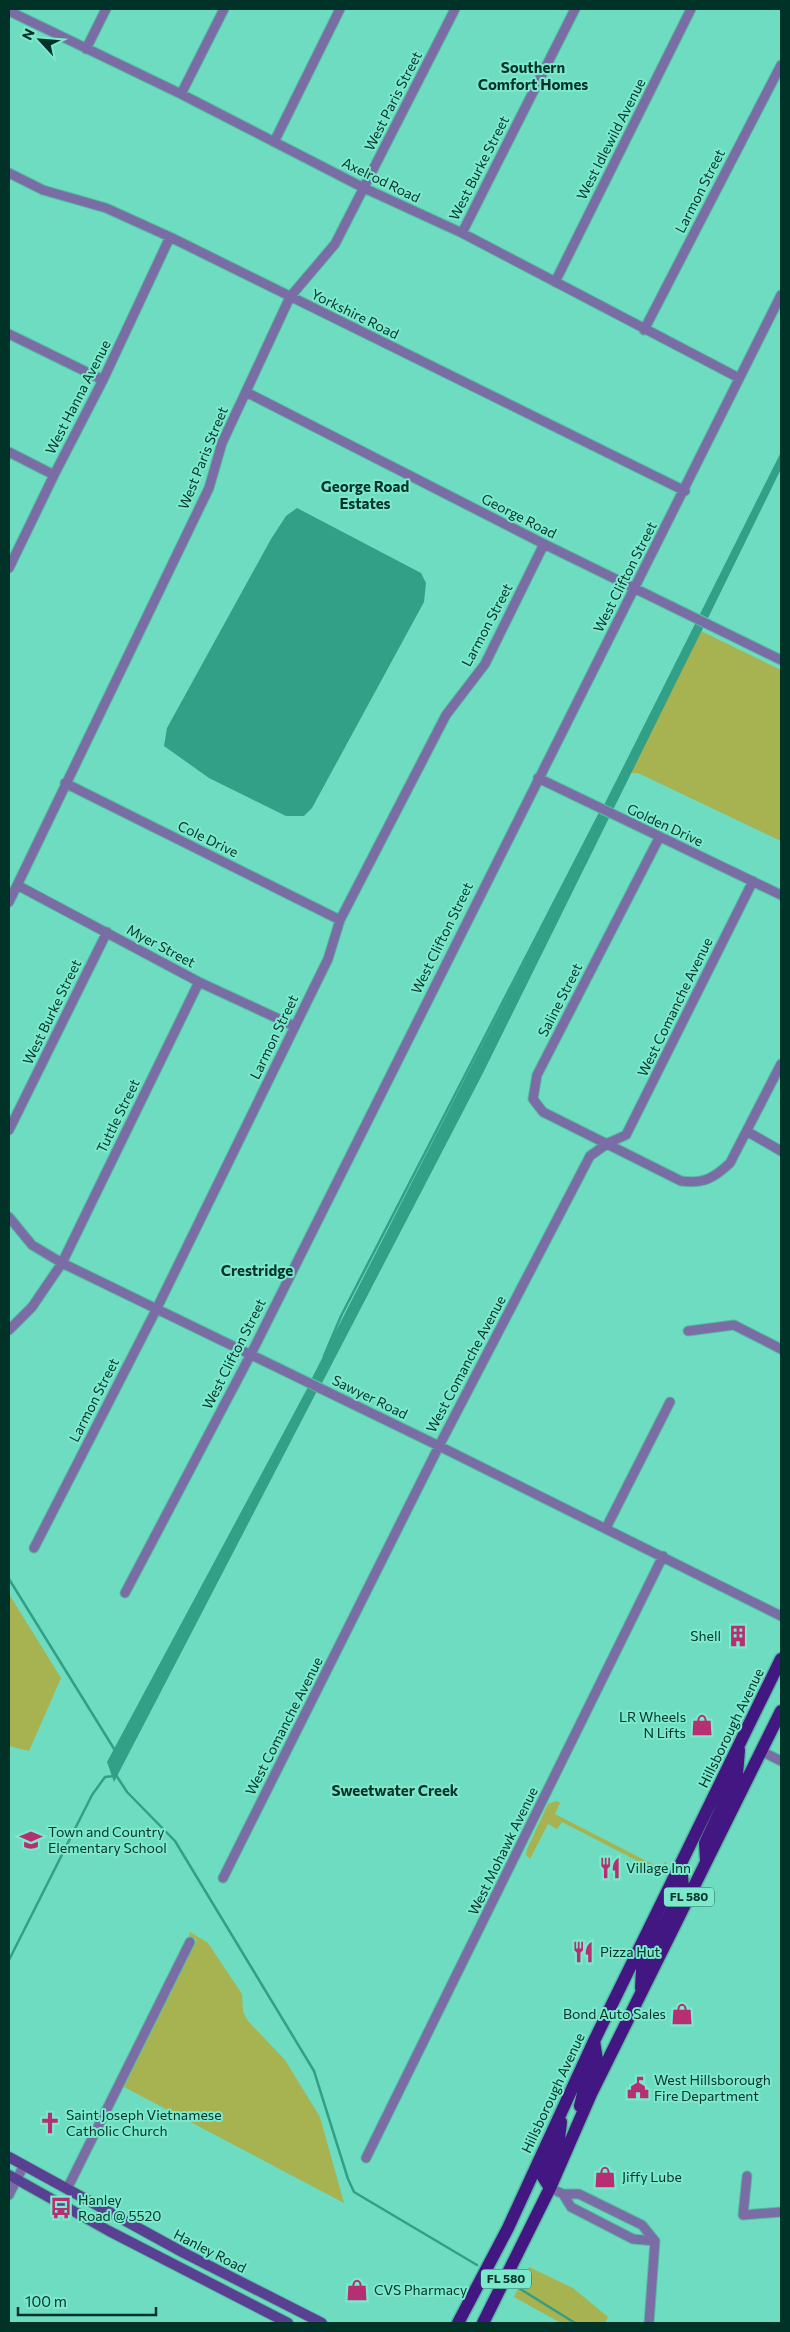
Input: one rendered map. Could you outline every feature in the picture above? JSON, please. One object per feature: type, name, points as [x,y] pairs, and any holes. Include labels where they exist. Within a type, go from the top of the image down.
[{"type":"main road","name":"Hillsborough Avenue","points":[[458,2323],[508,2228],[594,2041],[781,1660]]},
{"type":"main road","name":"FL 580","points":[[483,2323],[550,2188],[616,2043],[781,1711]]},
{"type":"main road","points":[[706,1862],[705,1843],[737,1775],[740,1743]]},
{"type":"main road","points":[[640,1995],[642,1970],[683,1887],[680,1864]]},
{"type":"main road","points":[[616,2043],[606,2034],[624,1997],[630,1967]]},
{"type":"main road","points":[[576,2130],[584,2089],[597,2060],[594,2041]]},
{"type":"main road","points":[[550,2188],[542,2177],[558,2139],[564,2104]]},
{"type":"main road","name":"Hanley Road","points":[[9,2157],[242,2283],[322,2323]]},
{"type":"main road","name":"Hanley Road","points":[[13,2177],[109,2231],[288,2323]]},
{"type":"main road","points":[[235,2296],[242,2283]]},
{"type":"main road","points":[[276,2318],[283,2304]]},
{"type":"street","points":[[86,48],[106,9]]},
{"type":"street","points":[[181,94],[224,9]]},
{"type":"street","points":[[274,142],[340,9]]},
{"type":"street","name":"West Paris Street","points":[[9,902],[208,488],[222,443],[290,297],[335,244],[455,9]]},
{"type":"street","name":"West Burke Street","points":[[462,233],[575,9]]},
{"type":"street","name":"West Idlewild Avenue","points":[[555,282],[691,9]]},
{"type":"street","name":"Axelrod Road","points":[[9,11],[181,94],[364,188],[462,233],[644,330],[739,378]]},
{"type":"street","name":"Larmon Street","points":[[644,330],[781,65]]},
{"type":"street","name":"Yorkshire Road","points":[[9,173],[43,190],[106,208],[170,238],[685,491]]},
{"type":"street","name":"West Hanna Avenue","points":[[9,568],[103,380],[170,238]]},
{"type":"street","name":"West Clifton Street","points":[[124,1593],[251,1354],[538,778],[685,491],[781,294]]},
{"type":"street","points":[[9,334],[103,380]]},
{"type":"street","name":"George Road","points":[[246,392],[544,544],[781,660]]},
{"type":"street","points":[[9,452],[54,475]]},
{"type":"street","name":"Larmon Street","points":[[34,1548],[156,1310],[328,959],[340,920],[446,715],[485,664],[544,544]]},
{"type":"street","name":"Golden Drive","points":[[538,778],[659,838],[781,895]]},
{"type":"street","name":"Cole Drive","points":[[65,783],[340,920]]},
{"type":"street","name":"Saline Street","points":[[659,838],[537,1074],[533,1099],[543,1112],[681,1181],[697,1183],[717,1176],[730,1164],[748,1132]]},
{"type":"street","name":"West Comanche Avenue","points":[[223,1878],[440,1446],[590,1156],[608,1143],[626,1135],[753,881]]},
{"type":"street","name":"Myer Street","points":[[17,885],[199,982],[294,1026]]},
{"type":"street","name":"West Burke Street","points":[[9,1130],[107,932]]},
{"type":"street","name":"Tuttle Street","points":[[9,1330],[32,1307],[62,1263],[199,982]]},
{"type":"street","points":[[781,1064],[748,1132],[781,1151]]},
{"type":"street","name":"Sawyer Road","points":[[9,1217],[32,1244],[62,1263],[440,1446],[781,1616]]},
{"type":"street","points":[[688,1331],[734,1326],[781,1349]]},
{"type":"street","points":[[606,1528],[670,1402]]},
{"type":"street","name":"West Mohawk Avenue","points":[[366,2158],[663,1556]]},
{"type":"street","points":[[761,1751],[781,1761]]},
{"type":"street","points":[[67,2189],[190,1942]]},
{"type":"street","points":[[9,2195],[13,2177],[24,2165]]},
{"type":"street","points":[[747,2176],[743,2215],[781,2212]]},
{"type":"street","points":[[550,2188],[563,2194],[579,2194],[642,2225],[655,2241],[649,2323]]},
{"type":"street","points":[[563,2194],[571,2207],[606,2225],[633,2238],[655,2241]]},
{"type":"green space","points":[[701,631],[781,670],[781,841],[638,773],[631,773]]},
{"type":"green space","points":[[9,1594],[61,1678],[29,1751],[9,1746]]},
{"type":"green space","points":[[556,1801],[560,1803],[555,1814],[660,1868],[667,1862],[661,1873],[562,1822],[557,1829],[548,1824],[530,1859],[526,1855],[527,1849],[548,1804]]},
{"type":"green space","points":[[190,1932],[208,1943],[242,1994],[243,2012],[248,2021],[285,2060],[320,2117],[344,2203],[124,2087],[197,1940],[189,1936]]},
{"type":"green space","points":[[529,2267],[573,2288],[608,2317],[605,2323],[561,2323],[514,2297]]},
{"type":"water","points":[[781,452],[781,469],[708,618],[700,614]]},
{"type":"water","points":[[297,508],[421,573],[426,583],[424,602],[312,808],[304,816],[286,816],[209,778],[164,746],[167,728],[271,539],[286,516]]},
{"type":"water","points":[[696,622],[704,626],[613,810],[604,805]]},
{"type":"water","points":[[600,814],[609,818],[483,1073],[322,1383],[312,1378]]},
{"type":"water","points":[[308,1387],[317,1391],[114,1782],[107,1762]]},
{"type":"waterway","points":[[324,1356],[341,1316],[600,813]]},
{"type":"waterway","points":[[9,1579],[116,1752]]},
{"type":"waterway","points":[[116,1775],[127,1792],[175,1841],[314,2071],[348,2179],[354,2192],[477,2265]]},
{"type":"waterway","points":[[9,1960],[92,1795],[105,1777],[114,1776]]},
{"type":"waterway","points":[[517,2287],[575,2323]]},
{"type":"place","name":"Shell","points":[[738,1636]]},
{"type":"place","name":"LR Wheels N Lifts","points":[[702,1725]]},
{"type":"place","name":"Town and Country Elementary School","points":[[31,1840]]},
{"type":"place","name":"Village Inn","points":[[610,1868]]},
{"type":"place","name":"Pizza Hut","points":[[583,1952]]},
{"type":"place","name":"Bond Auto Sales","points":[[682,2014]]},
{"type":"place","name":"West Hillsborough Fire Department","points":[[638,2088]]},
{"type":"place","name":"Saint Joseph Vietnamese Catholic Church","points":[[50,2123]]},
{"type":"place","name":"Jiffy Lube","points":[[605,2177]]},
{"type":"place","name":"Hanley Road @ 5520","points":[[61,2208]]},
{"type":"place","name":"CVS Pharmacy","points":[[357,2290]]},
{"type":"district","name":"Southern Comfort Homes","points":[[533,76]]},
{"type":"district","name":"George Road Estates","points":[[365,496]]},
{"type":"district","name":"Crestridge","points":[[257,1271]]},
{"type":"district","name":"Sweetwater Creek","points":[[395,1791]]}]
